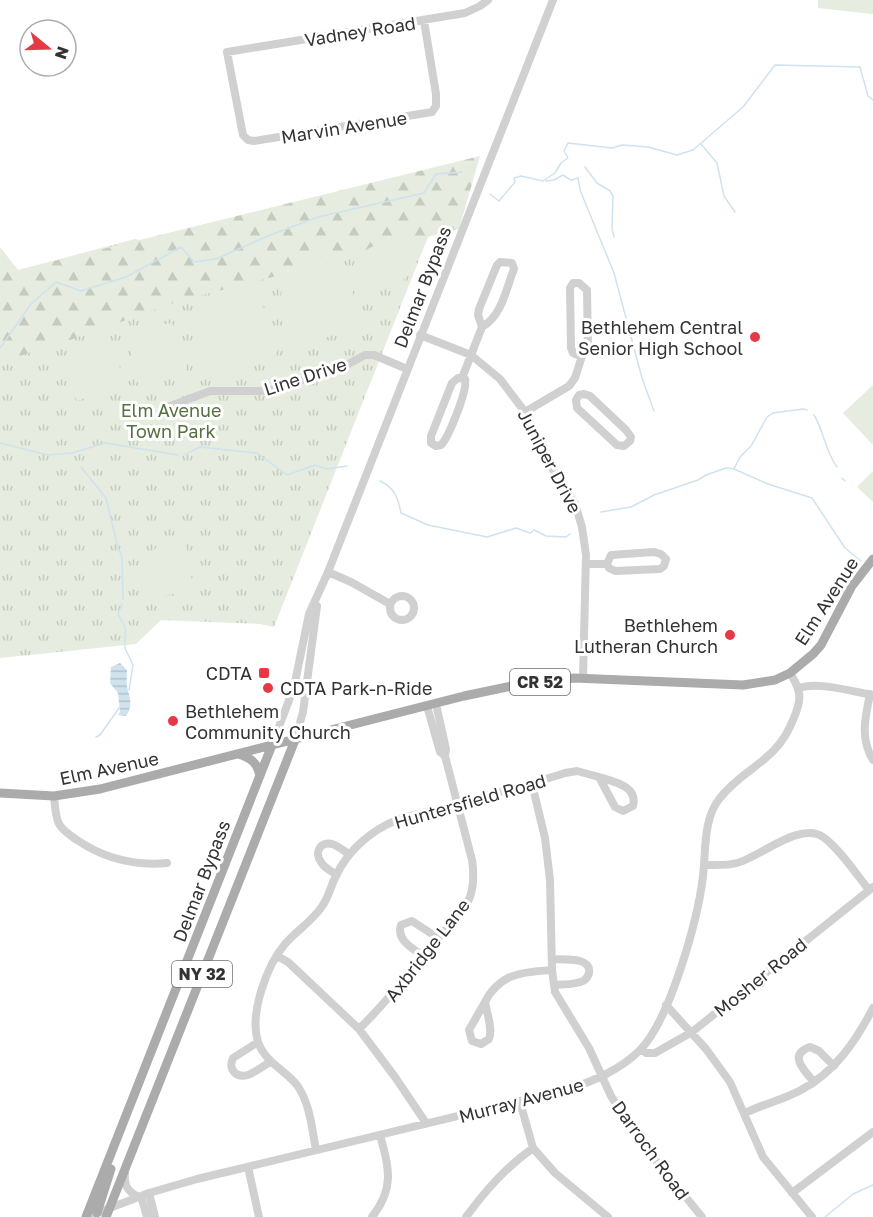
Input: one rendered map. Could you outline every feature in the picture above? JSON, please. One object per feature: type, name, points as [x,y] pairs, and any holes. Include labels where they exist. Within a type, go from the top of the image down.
[{"type":"main road","name":"Elm Avenue","points":[[0,793],[54,796],[100,789],[512,686],[584,678],[743,685],[775,680],[790,673],[821,645],[852,586],[873,559]]},
{"type":"main road","name":"Delmar Bypass","points":[[98,1214],[125,1171],[294,740]]},
{"type":"main road","name":"Delmar Bypass","points":[[98,1214],[115,1144],[272,745]]},
{"type":"main road","points":[[238,754],[255,763],[260,776]]},
{"type":"street","name":"Vadney Road","points":[[248,140],[243,135],[240,124],[227,52],[465,13],[488,0]]},
{"type":"street","name":"Delmar Bypass","points":[[272,745],[294,687],[309,614],[328,572],[553,0]]},
{"type":"street","name":"Marvin Avenue","points":[[248,140],[254,141],[432,112],[436,106],[436,94],[424,21]]},
{"type":"street","points":[[462,378],[482,327],[478,315],[479,309],[497,265],[504,262],[512,263],[514,269],[496,315],[491,322],[482,327]]},
{"type":"street","points":[[525,412],[569,386],[582,356],[587,352],[587,290],[579,283],[573,283],[570,288],[571,348],[573,353],[582,356]]},
{"type":"street","name":"Juniper Drive","points":[[420,336],[471,356],[500,379],[525,412],[545,457],[576,504],[582,527],[586,564],[584,678]]},
{"type":"street","name":"Line Drive","points":[[165,408],[210,391],[268,391],[341,368],[365,354],[386,359],[407,369]]},
{"type":"street","points":[[462,378],[467,384],[447,437],[441,445],[436,446],[430,440],[452,383],[462,378]]},
{"type":"street","points":[[569,386],[579,395],[590,396],[626,430],[631,437],[628,443],[624,446],[617,445],[578,408],[576,400],[579,395]]},
{"type":"street","points":[[654,552],[666,558],[664,566],[654,569],[615,571],[607,564],[608,556],[619,553],[654,552]]},
{"type":"street","points":[[586,564],[607,564]]},
{"type":"street","points":[[328,572],[390,604]]},
{"type":"street","name":"Delmar Bypass","points":[[294,740],[303,712],[315,610],[321,587]]},
{"type":"street","points":[[301,652],[310,655]]},
{"type":"street","points":[[790,673],[799,688],[819,686],[871,695],[865,718],[865,738],[866,748],[873,760]]},
{"type":"street","name":"Murray Avenue","points":[[98,1214],[143,1195],[248,1167],[570,1089],[603,1077],[641,1049],[662,1017],[698,909],[708,824],[715,804],[777,749],[789,730],[797,710],[800,699],[799,688]]},
{"type":"street","name":"Axbridge Lane","points":[[359,1029],[383,1005],[466,905],[473,883],[472,860],[457,804],[446,749],[431,705]]},
{"type":"street","name":"Huntersfield Road","points":[[316,1150],[303,1095],[296,1084],[270,1062],[258,1042],[255,1017],[265,981],[277,956],[285,943],[322,907],[336,874],[349,854],[389,823],[576,771],[598,777],[616,783],[630,789],[634,798],[633,806],[623,811],[615,807],[598,777]]},
{"type":"street","name":"Darroch Road","points":[[532,784],[545,838],[550,880],[552,970],[558,998],[589,1048],[611,1095],[627,1121],[697,1216]]},
{"type":"street","points":[[54,796],[56,815],[61,826],[83,844],[117,860],[149,865],[167,864]]},
{"type":"street","points":[[704,865],[726,866],[738,863],[792,836],[804,832],[814,833],[824,837],[871,888]]},
{"type":"street","points":[[336,874],[319,860],[317,855],[319,848],[330,844],[349,854]]},
{"type":"street","name":"Mosher Road","points":[[641,1049],[646,1053],[655,1053],[692,1032],[871,888]]},
{"type":"street","points":[[423,956],[401,937],[399,932],[401,925],[412,921],[438,938]]},
{"type":"street","points":[[277,956],[288,962],[359,1029],[426,1124]]},
{"type":"street","points":[[552,959],[579,961],[587,965],[589,972],[586,979],[581,982],[554,985]]},
{"type":"street","points":[[485,1002],[492,1031],[489,1039],[481,1044],[472,1041],[469,1030],[485,1002],[495,986],[520,973],[552,970]]},
{"type":"street","points":[[666,1005],[692,1032],[730,1082],[763,1157],[812,1217]]},
{"type":"street","points":[[745,1113],[800,1091],[834,1066],[855,1040],[873,1008]]},
{"type":"street","points":[[258,1042],[233,1058],[232,1070],[244,1076],[270,1062]]},
{"type":"street","points":[[814,1082],[799,1062],[799,1055],[802,1051],[810,1047],[817,1050],[834,1066]]},
{"type":"street","points":[[520,1102],[533,1148],[555,1173],[608,1217]]},
{"type":"street","points":[[792,1193],[873,1132]]},
{"type":"street","points":[[372,1217],[381,1204],[389,1181],[387,1160],[380,1135]]},
{"type":"street","points":[[466,1217],[493,1181],[533,1148]]},
{"type":"street","points":[[248,1167],[259,1217]]},
{"type":"street","points":[[125,1171],[126,1187],[131,1193],[143,1195]]},
{"type":"street","points":[[143,1195],[147,1217]]},
{"type":"street","points":[[143,1195],[155,1217]]},
{"type":"green space","points":[[818,0],[873,0],[873,14],[818,8]]},
{"type":"green space","points":[[480,156],[459,229],[179,301],[0,362],[0,247],[18,270]]},
{"type":"green space","name":"Elm Avenue Town Park","points":[[456,166],[274,627],[260,624],[161,620],[136,644],[0,658],[0,275],[135,239],[256,264]]},
{"type":"green space","points":[[401,240],[417,245],[399,291],[396,293],[352,277],[355,260],[367,249],[375,245]]},
{"type":"green space","points":[[332,253],[339,254],[362,319],[359,327],[292,348],[282,323],[280,307],[284,286],[295,271]]},
{"type":"green space","points":[[256,285],[278,350],[273,358],[208,380],[199,362],[195,345],[200,317],[209,306],[222,297]]},
{"type":"green space","points":[[172,323],[187,367],[186,373],[141,388],[132,364],[134,345],[148,330]]},
{"type":"green space","points":[[103,336],[109,336],[124,380],[122,384],[77,401],[69,380],[71,361],[83,346]]},
{"type":"green space","points":[[873,385],[873,443],[872,444],[843,413]]},
{"type":"green space","points":[[873,471],[873,502],[857,487]]},
{"type":"green space","points":[[166,540],[185,541],[193,587],[191,591],[139,600],[142,566],[151,553]]},
{"type":"water","points":[[120,663],[127,670],[130,705],[126,716],[118,715],[120,712],[118,693],[110,683],[111,667]]},
{"type":"waterway","points":[[490,194],[499,201],[515,182],[514,178],[521,176],[543,181],[555,173],[561,163],[568,158],[564,151],[568,143],[612,148],[622,145],[648,147],[677,155],[693,150],[743,107],[775,65],[860,67],[868,96],[873,100]]},
{"type":"waterway","points":[[701,144],[717,163],[724,196],[735,212]]},
{"type":"waterway","points":[[585,167],[597,183],[610,191],[613,196],[614,237]]},
{"type":"waterway","points":[[0,348],[31,304],[56,282],[81,291],[126,277],[181,247],[194,262],[216,259],[318,217],[424,193],[436,174],[462,172]]},
{"type":"waterway","points":[[546,181],[563,175],[571,180],[578,178],[580,190],[614,273],[642,378],[654,411]]},
{"type":"waterway","points":[[734,469],[740,457],[751,446],[767,417],[773,413],[807,410]]},
{"type":"waterway","points":[[814,415],[837,467]]},
{"type":"waterway","points":[[0,443],[48,455],[72,453],[105,443],[178,455]]},
{"type":"waterway","points":[[184,455],[200,447],[257,453],[287,475],[315,465],[327,469],[347,466]]},
{"type":"waterway","points":[[81,467],[106,498],[122,557],[123,599]]},
{"type":"waterway","points":[[601,512],[631,507],[654,495],[706,475],[726,468],[734,469],[768,484],[812,498],[845,548],[861,561]]},
{"type":"waterway","points":[[842,478],[845,481]]},
{"type":"waterway","points":[[380,481],[395,494],[401,513],[428,525],[487,537],[516,528],[530,533],[534,530],[546,536],[566,537],[570,534]]},
{"type":"waterway","points":[[122,604],[118,614],[125,627],[125,648],[133,665],[129,690]]},
{"type":"waterway","points":[[96,737],[100,735],[119,708]]},
{"type":"waterway","points":[[825,1217],[853,1194],[873,1185]]},
{"type":"place","name":"Bethlehem Central Senior High School","points":[[755,337]]},
{"type":"place","name":"Bethlehem Lutheran Church","points":[[730,635]]},
{"type":"place","name":"CDTA","points":[[264,673]]},
{"type":"place","name":"CDTA Park-n-Ride","points":[[268,688]]},
{"type":"place","name":"Bethlehem Community Church","points":[[173,721]]}]
